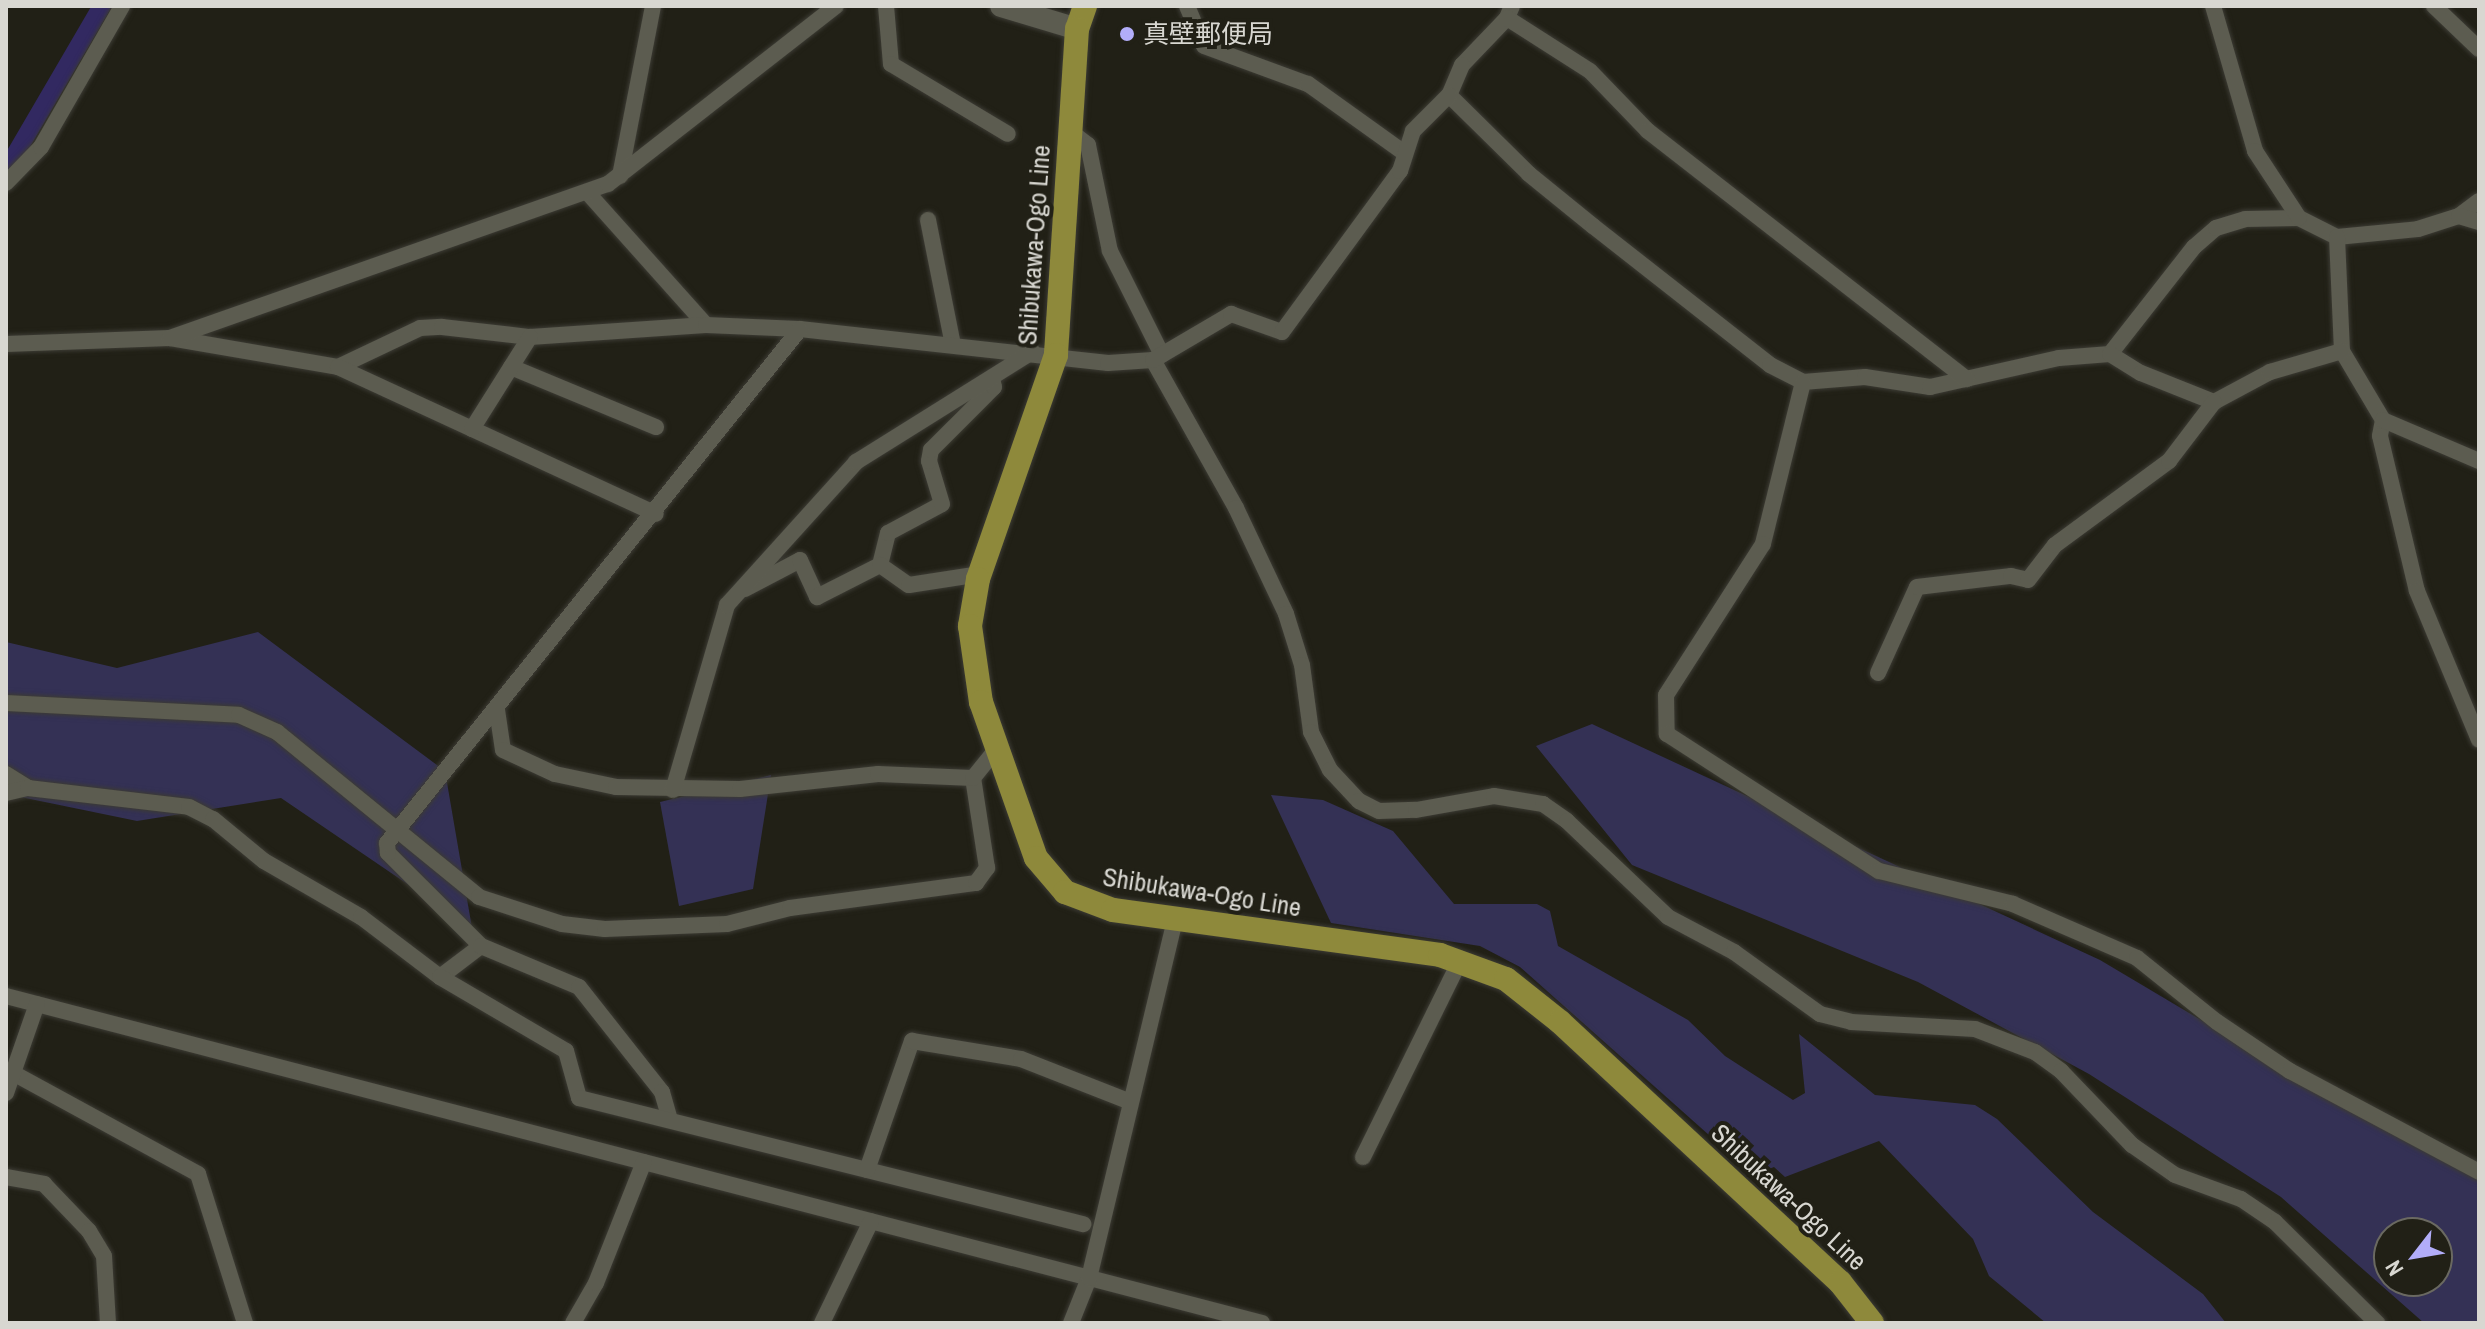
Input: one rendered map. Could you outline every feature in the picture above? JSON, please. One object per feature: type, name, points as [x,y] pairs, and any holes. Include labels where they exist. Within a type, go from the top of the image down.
[{"type":"main road","points":[[1001,6],[1081,17]]},
{"type":"main road","name":"Shibukawa-Ogo Line","points":[[1081,17],[1044,353],[980,574],[970,626],[973,662],[996,750],[1036,858],[1049,877],[1086,902],[1175,920],[1461,959],[1506,979],[1560,1022],[1840,1282],[1872,1323]]},
{"type":"street","points":[[6,183],[41,147],[122,6]]},
{"type":"street","points":[[620,176],[653,6]]},
{"type":"street","points":[[170,338],[587,192],[620,176],[836,6]]},
{"type":"street","points":[[886,6],[891,64],[1008,134]]},
{"type":"street","points":[[1187,6],[1204,46],[1308,84],[1403,152]]},
{"type":"street","points":[[2213,6],[2255,151],[2299,218]]},
{"type":"street","points":[[2434,6],[2479,49]]},
{"type":"street","points":[[338,367],[420,328],[530,337],[706,325],[800,329],[1044,353],[1108,363],[1158,358],[1231,314],[1282,332],[1400,171],[1403,152],[1413,131],[1449,95],[1462,65],[1510,12],[1590,71],[1648,131],[1967,379]]},
{"type":"street","points":[[1449,95],[1529,174],[1593,226],[1770,365],[1803,382],[1865,377],[1930,387],[2059,358],[2110,354],[2141,373],[2214,402]]},
{"type":"street","points":[[1070,131],[1088,145],[1110,251],[1158,358],[1236,508],[1286,614],[1302,665],[1311,732],[1330,770],[1359,801],[1379,811],[1416,810],[1494,796],[1543,804],[1668,917],[1734,952],[1820,1014],[1851,1022],[1975,1029],[2035,1052],[2132,1145],[2175,1175],[2241,1199],[2275,1222],[2377,1323]]},
{"type":"street","points":[[587,192],[706,325]]},
{"type":"street","points":[[2110,354],[2194,247],[2216,228],[2245,219],[2299,218],[2337,237],[2418,229],[2459,216],[2479,201]]},
{"type":"street","points":[[2459,216],[2479,222]]},
{"type":"street","points":[[928,220],[953,345]]},
{"type":"street","points":[[2337,237],[2342,351],[2383,420],[2479,461]]},
{"type":"street","points":[[670,1120],[662,1092],[579,987],[481,946],[388,853],[394,831],[656,514],[800,329]]},
{"type":"street","points":[[472,429],[530,337]]},
{"type":"street","points":[[6,344],[170,338],[338,367],[656,514]]},
{"type":"street","points":[[1878,673],[1917,587],[2011,576],[2028,580],[2055,545],[2169,461],[2214,402],[2270,372],[2342,351]]},
{"type":"street","points":[[673,790],[727,605],[856,462],[992,378],[1044,353]]},
{"type":"street","points":[[511,367],[656,427]]},
{"type":"street","points":[[737,594],[800,560],[817,597],[880,565],[888,533],[942,504],[929,461],[931,450],[994,387],[992,378]]},
{"type":"street","points":[[1803,382],[1763,544],[1666,695],[1667,734],[1879,871],[2013,904],[2137,958],[2217,1022],[2290,1071],[2479,1172]]},
{"type":"street","points":[[2383,420],[2380,436],[2417,591],[2479,740]]},
{"type":"street","points":[[880,565],[909,585],[980,574]]},
{"type":"street","points":[[6,703],[239,715],[277,732],[394,831],[479,897],[517,911],[605,929],[727,924],[790,908],[976,883],[987,868],[973,778],[996,750]]},
{"type":"street","points":[[497,710],[503,750],[555,774],[616,787],[673,790],[755,788],[878,774],[973,778]]},
{"type":"street","points":[[6,774],[28,788]]},
{"type":"street","points":[[6,793],[28,788],[189,807],[213,819],[264,861],[361,917],[440,977],[566,1051],[579,1098],[1083,1224]]},
{"type":"street","points":[[1071,1323],[1089,1278],[1128,1101],[1175,920]]},
{"type":"street","points":[[440,977],[481,946]]},
{"type":"street","points":[[1363,1157],[1461,959]]},
{"type":"street","points":[[6,996],[1262,1323]]},
{"type":"street","points":[[6,1093],[37,1004]]},
{"type":"street","points":[[867,1170],[912,1041],[1021,1059],[1128,1101]]},
{"type":"street","points":[[13,1073],[198,1174],[245,1323]]},
{"type":"street","points":[[573,1323],[596,1283],[644,1162]]},
{"type":"street","points":[[6,1177],[44,1184],[89,1231],[104,1256],[108,1323]]},
{"type":"street","points":[[822,1323],[871,1221]]},
{"type":"shaded area","points":[[258,632],[445,771],[472,928],[281,798],[137,821],[6,794],[6,642],[117,668]]},
{"type":"shaded area","points":[[1592,724],[2100,960],[2292,1074],[2479,1176],[2479,1323],[2424,1323],[2394,1297],[2453,1297],[2453,1217],[2373,1217],[2373,1278],[2281,1197],[2089,1074],[1918,982],[1632,865],[1536,746]]},
{"type":"shaded area","points":[[771,775],[753,889],[679,906],[660,802]]},
{"type":"shaded area","points":[[1271,795],[1323,800],[1393,831],[1454,904],[1537,904],[1550,911],[1558,946],[1688,1020],[1725,1056],[1793,1100],[1805,1093],[1799,1034],[1875,1095],[1975,1105],[1997,1119],[2093,1212],[2203,1294],[2226,1323],[2046,1323],[1989,1276],[1973,1239],[1879,1141],[1785,1177],[1774,1167],[1754,1175],[1520,967],[1480,946],[1331,923]]},
{"type":"waterway","points":[[9,165],[102,6]]},
{"type":"place","name":"真壁郵便局","points":[[1127,34]]}]
